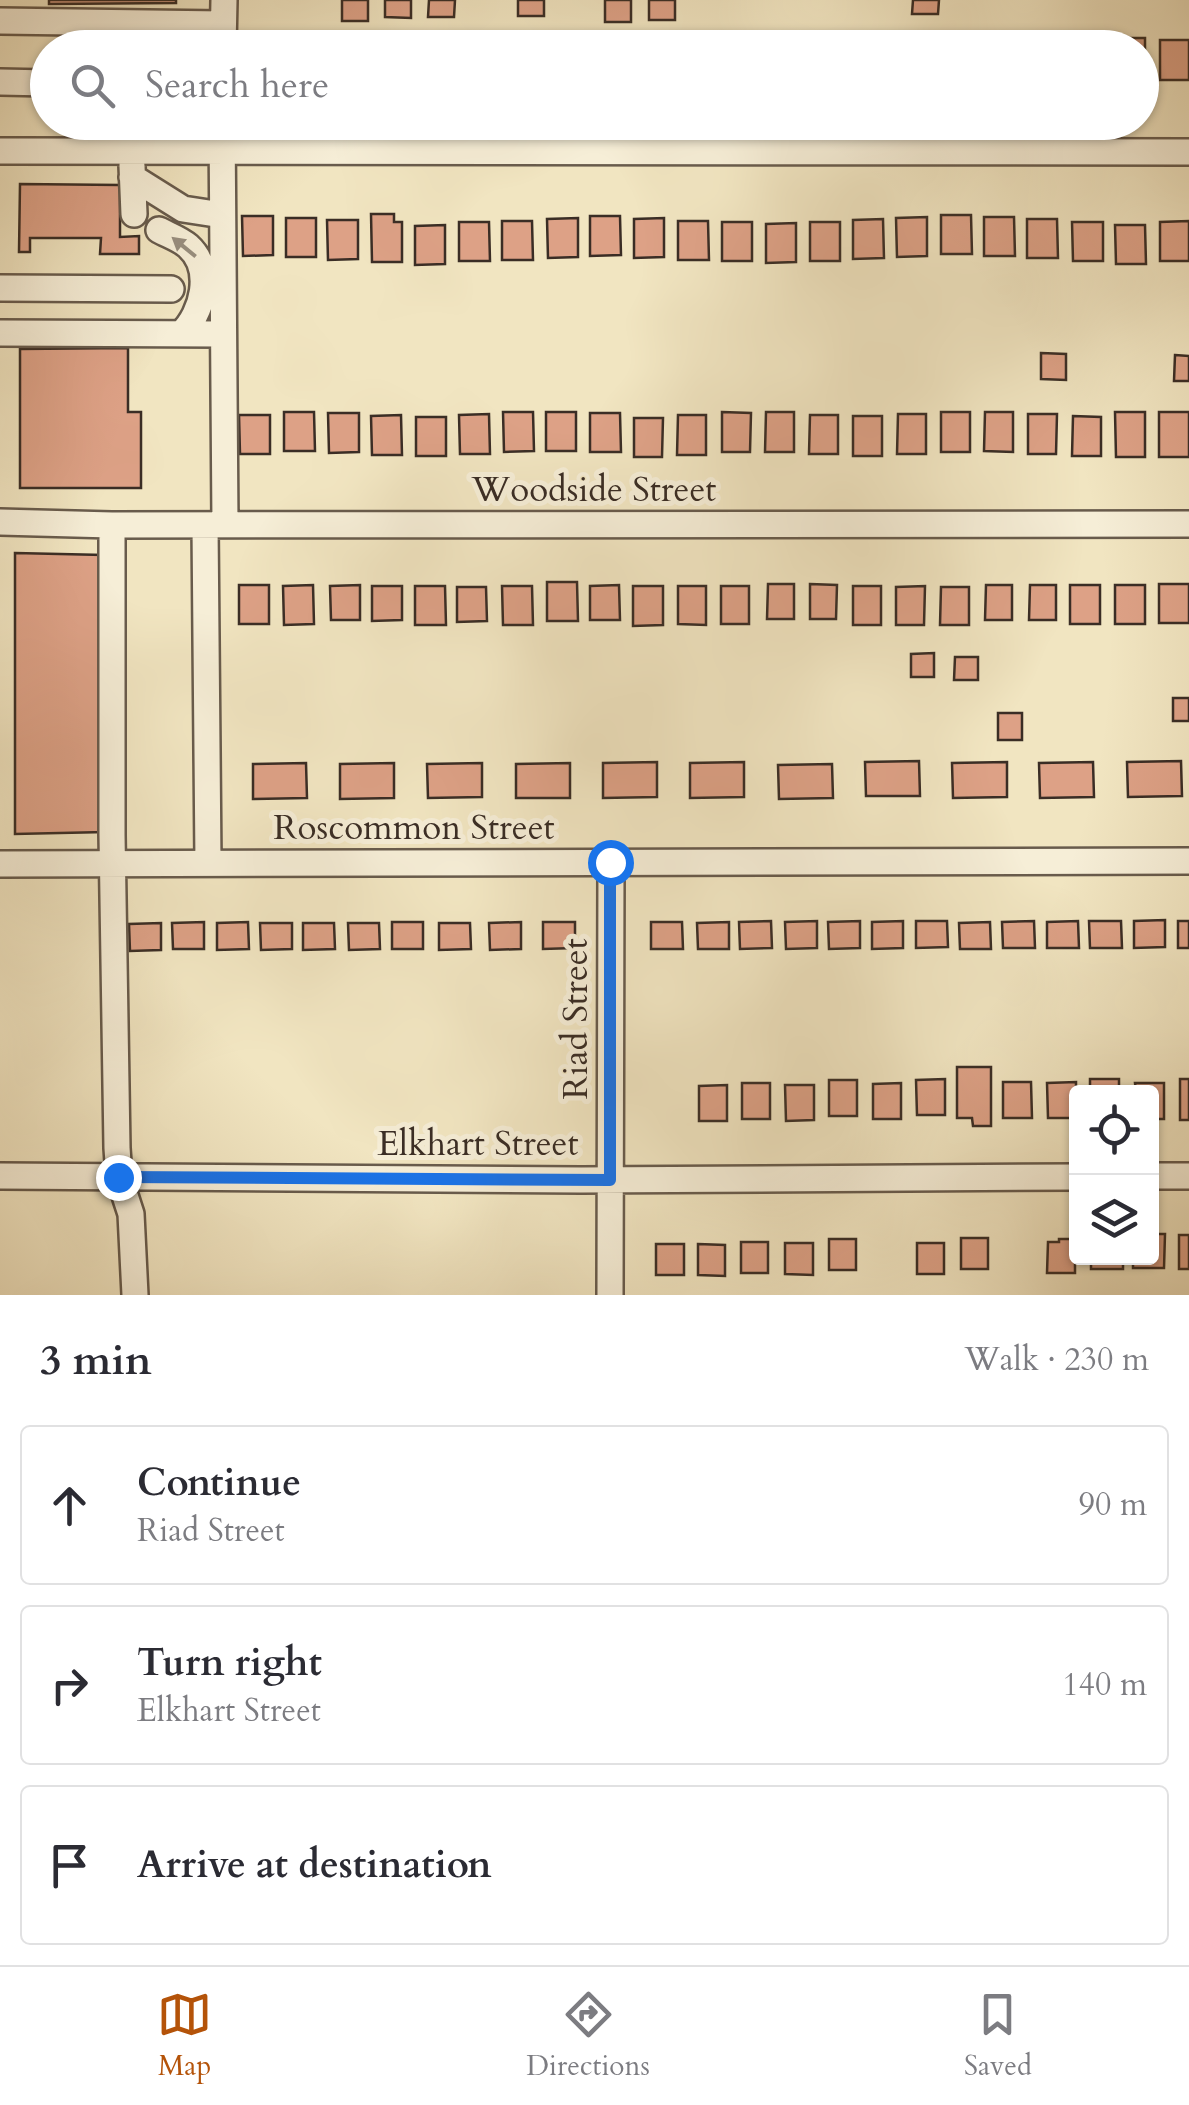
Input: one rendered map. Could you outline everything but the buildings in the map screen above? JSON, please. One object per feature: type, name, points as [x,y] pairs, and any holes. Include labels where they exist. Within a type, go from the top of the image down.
[{"type":"street","points":[[8,21],[223,24]]},
{"type":"street","points":[[0,82],[30,83]]},
{"type":"street","points":[[208,864],[222,140]]},
{"type":"street","points":[[0,151],[1189,152]]},
{"type":"street","points":[[132,151],[134,214]]},
{"type":"street","points":[[132,178],[184,209],[222,216]]},
{"type":"street","points":[[159,230],[190,248],[201,266],[199,309],[194,322],[181,334]]},
{"type":"street","points":[[0,288],[171,289]]},
{"type":"street","points":[[0,333],[221,334]]},
{"type":"street","name":"Woodside Street","points":[[0,522],[1189,524]]},
{"type":"street","points":[[112,525],[112,864],[118,1177],[131,1214],[135,1295]]},
{"type":"street","name":"Roscommon Street","points":[[0,864],[1189,860]]},
{"type":"street","name":"Riad Street","points":[[610,862],[610,1295]]},
{"type":"street","name":"Elkhart Street","points":[[0,1176],[610,1180],[1069,1177]]},
{"type":"street","points":[[1159,1176],[1189,1176]]},
{"type":"route","points":[[118,1177],[610,1180],[610,862]]}]
